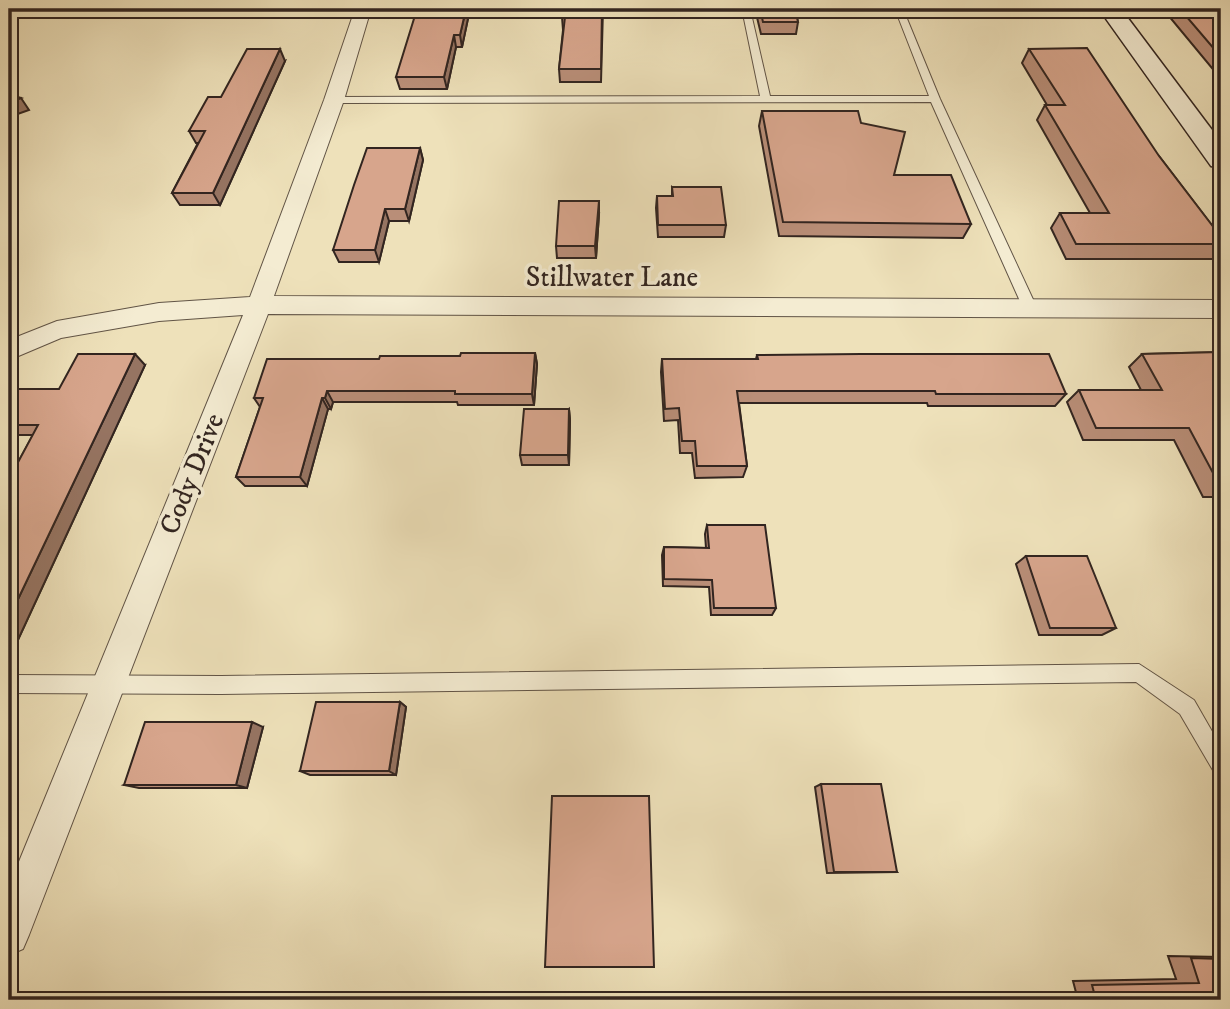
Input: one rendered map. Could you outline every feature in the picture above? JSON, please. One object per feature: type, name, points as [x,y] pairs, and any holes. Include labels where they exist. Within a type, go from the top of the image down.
[{"type":"street","name":"Cody Drive","points":[[9,935],[259,305],[334,100],[363,9]]},
{"type":"street","points":[[1110,9],[1221,160]]},
{"type":"street","name":"Stillwater Lane","points":[[9,350],[57,330],[159,312],[259,305],[1221,309]]},
{"type":"lane","points":[[746,9],[766,99]]},
{"type":"lane","points":[[899,9],[935,99],[1030,308]]},
{"type":"lane","points":[[334,100],[935,99]]},
{"type":"lane","points":[[9,684],[221,685],[1139,673],[1187,707],[1221,765]]},
{"type":"building","points":[[417,9],[466,9],[460,35],[454,35],[444,77],[396,77]]},
{"type":"building","points":[[563,9],[602,9],[601,69],[559,69],[565,17],[562,17]]},
{"type":"building","points":[[760,9],[795,9],[798,22],[763,22]]},
{"type":"building","points":[[1180,9],[1221,9],[1221,57]]},
{"type":"building","points":[[1087,48],[1159,156],[1221,237],[1221,244],[1076,244],[1060,213],[1109,213],[1045,105],[1065,105],[1029,49]]},
{"type":"building","points":[[247,49],[280,49],[213,193],[172,193],[205,131],[189,131],[208,97],[221,97]]},
{"type":"building","points":[[9,94],[21,98],[9,102]]},
{"type":"building","points":[[762,111],[858,111],[861,123],[905,132],[894,175],[951,175],[971,224],[783,222]]},
{"type":"building","points":[[367,148],[420,148],[405,209],[385,209],[375,250],[333,250],[354,185]]},
{"type":"building","points":[[672,187],[721,187],[726,225],[658,225],[657,196],[673,196]]},
{"type":"building","points":[[559,201],[599,201],[595,246],[556,246]]},
{"type":"building","points":[[1221,352],[1221,486],[1189,428],[1096,428],[1079,390],[1162,390],[1142,354]]},
{"type":"building","points":[[461,353],[535,353],[532,394],[327,391],[325,398],[322,398],[300,477],[236,477],[263,398],[254,398],[267,359],[379,359],[380,356],[460,356]]},
{"type":"building","points":[[78,354],[135,354],[9,618],[9,479],[38,425],[9,425],[9,389],[59,389]]},
{"type":"building","points":[[1049,354],[1066,394],[737,391],[747,466],[697,466],[695,441],[682,441],[679,408],[665,409],[662,359],[758,359],[757,355]]},
{"type":"building","points":[[524,409],[569,409],[568,455],[520,455]]},
{"type":"building","points":[[707,525],[765,525],[776,608],[714,608],[712,580],[664,579],[664,547],[709,548]]},
{"type":"building","points":[[1026,556],[1087,556],[1116,628],[1050,628]]},
{"type":"building","points":[[316,702],[400,702],[389,771],[300,771]]},
{"type":"building","points":[[145,722],[252,722],[236,785],[124,785]]},
{"type":"building","points":[[821,784],[881,784],[897,872],[834,872]]},
{"type":"building","points":[[552,796],[649,796],[654,967],[545,967]]},
{"type":"building","points":[[1191,958],[1221,959],[1221,1000],[1096,1000],[1092,985],[1199,983]]}]
